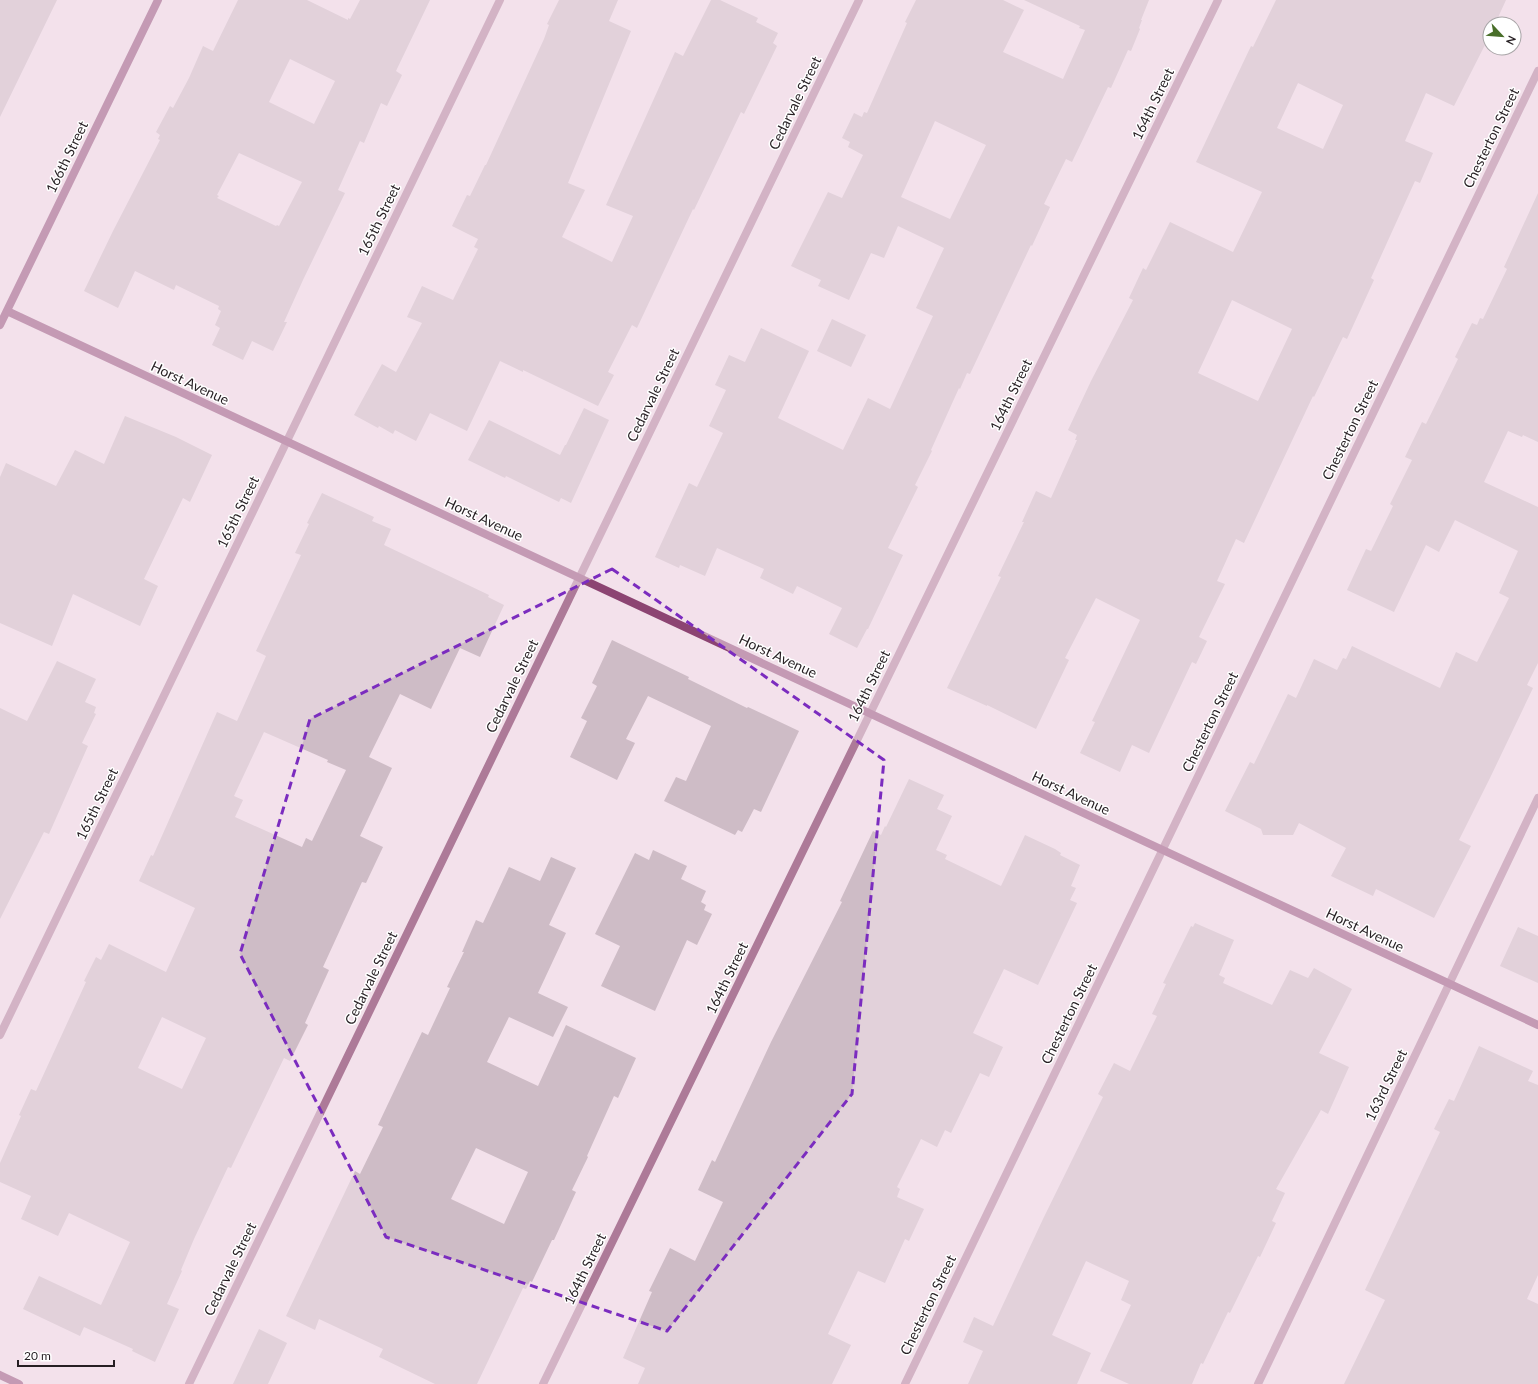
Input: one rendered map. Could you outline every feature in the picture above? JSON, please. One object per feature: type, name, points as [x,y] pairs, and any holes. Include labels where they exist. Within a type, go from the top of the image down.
[{"type":"street","name":"166th Street","points":[[0,325],[158,0]]},
{"type":"street","name":"165th Street","points":[[0,1036],[500,0]]},
{"type":"street","name":"Cedarvale Street","points":[[189,1384],[859,0]]},
{"type":"street","name":"164th Street","points":[[543,1384],[1218,0]]},
{"type":"street","name":"Chesterton Street","points":[[905,1384],[1538,71]]},
{"type":"street","name":"Horst Avenue","points":[[7,312],[1538,1025]]},
{"type":"street","name":"163rd Street","points":[[1258,1384],[1538,798]]},
{"type":"street","points":[[0,1375],[19,1384]]},
{"type":"highlighted area","points":[[612,569],[884,760],[852,1094],[667,1331],[386,1237],[240,954],[310,719]]},
{"type":"building","points":[[0,0],[57,0],[0,117]]},
{"type":"building","points":[[238,0],[307,0],[348,20],[348,18],[350,19],[360,0],[430,0],[396,71],[402,75],[387,106],[381,103],[364,143],[360,141],[338,190],[345,193],[303,280],[284,322],[287,322],[273,351],[252,341],[243,360],[212,345],[220,328],[215,325],[221,311],[218,309],[219,306],[176,285],[174,290],[135,271],[118,308],[84,291],[160,140],[158,139],[160,135],[156,132],[170,106],[173,108],[189,78],[203,46],[213,51]],"holes":[[[290,59],[335,81],[314,124],[269,102]],[[239,153],[302,182],[279,226],[276,226],[217,198],[219,196],[217,195]]]},
{"type":"building","points":[[559,0],[618,0],[609,21],[631,31],[568,183],[585,190],[562,237],[612,262],[633,216],[606,205],[675,52],[683,56],[711,0],[720,0],[758,18],[756,22],[778,33],[773,43],[777,46],[744,114],[741,112],[637,328],[632,325],[608,372],[614,375],[598,406],[523,370],[523,372],[500,361],[467,431],[430,413],[416,441],[395,430],[393,434],[379,426],[378,428],[354,415],[382,364],[396,372],[422,323],[407,317],[422,286],[453,300],[478,249],[474,247],[478,239],[452,226],[467,195],[470,196],[486,165],[544,39],[549,25],[547,24]]},
{"type":"building","points":[[916,0],[1003,0],[1024,10],[1003,52],[1063,79],[1085,30],[1079,28],[1080,26],[1024,0],[1149,0],[1131,51],[1128,50],[1111,88],[1108,87],[1072,162],[1066,159],[1044,204],[1050,207],[1032,246],[1031,245],[970,374],[967,373],[960,389],[959,388],[931,450],[932,451],[915,485],[918,487],[888,548],[903,555],[868,629],[857,648],[829,634],[842,608],[797,586],[793,594],[760,578],[764,569],[717,548],[705,576],[680,565],[679,568],[655,557],[689,483],[697,487],[723,433],[709,426],[726,390],[715,385],[729,355],[745,362],[761,328],[809,351],[778,418],[843,450],[868,398],[890,409],[933,316],[916,308],[944,248],[898,226],[884,258],[871,253],[849,300],[818,286],[821,280],[791,266],[828,192],[842,198],[863,155],[848,147],[850,142],[842,138],[854,113],[862,117],[864,112],[867,113],[907,23],[905,22]],"holes":[[[935,121],[986,145],[950,219],[901,197]]]},
{"type":"building","points":[[1276,0],[1506,0],[1499,16],[1482,16],[1482,51],[1454,106],[1426,93],[1405,141],[1433,153],[1420,183],[1415,181],[1371,278],[1374,280],[1347,339],[1343,337],[1314,397],[1313,396],[1244,543],[1236,539],[1217,581],[1225,584],[1199,637],[1207,641],[1196,664],[1192,662],[1149,753],[1132,745],[1120,772],[1080,753],[1095,722],[1092,721],[1140,620],[1096,598],[1065,658],[1069,660],[1036,729],[987,705],[947,688],[1001,577],[998,576],[1024,522],[1022,522],[1036,491],[1051,498],[1077,440],[1075,440],[1077,435],[1068,430],[1091,381],[1133,300],[1129,298],[1143,268],[1146,270],[1170,222],[1233,252],[1262,192],[1196,162],[1251,46],[1253,47]],"holes":[[[1298,83],[1343,105],[1323,149],[1277,128]],[[1232,300],[1292,329],[1258,401],[1198,373]]]},
{"type":"building","points":[[1538,193],[1538,442],[1523,435],[1522,437],[1508,431],[1484,482],[1538,507],[1538,663],[1527,685],[1533,688],[1459,840],[1471,846],[1434,918],[1376,889],[1373,896],[1331,876],[1346,848],[1299,823],[1293,835],[1263,835],[1261,829],[1225,811],[1250,762],[1254,764],[1288,694],[1296,698],[1314,659],[1337,670],[1343,658],[1346,659],[1352,646],[1440,688],[1456,652],[1477,662],[1509,598],[1499,593],[1518,551],[1455,520],[1439,552],[1426,545],[1394,612],[1347,590],[1366,549],[1371,551],[1393,506],[1390,504],[1412,460],[1405,457],[1422,422],[1426,424],[1458,359],[1455,357],[1472,323],[1477,325],[1480,318],[1483,319],[1507,269],[1504,267]]},
{"type":"building","points":[[832,319],[866,335],[851,367],[817,351]]},
{"type":"building","points":[[584,408],[609,420],[571,503],[561,498],[559,502],[506,476],[505,478],[468,460],[489,420],[560,455]]},
{"type":"building","points":[[125,416],[176,437],[212,455],[190,502],[183,498],[144,579],[158,586],[140,626],[73,594],[52,646],[0,623],[0,477],[6,463],[56,486],[75,450],[104,464]]},
{"type":"building","points":[[322,493],[374,517],[372,521],[391,529],[384,545],[489,595],[488,597],[504,605],[480,657],[460,648],[431,709],[400,694],[369,757],[392,768],[360,836],[383,847],[366,883],[362,882],[323,967],[329,970],[305,1023],[308,1025],[290,1061],[284,1058],[231,1168],[228,1167],[194,1239],[167,1304],[179,1309],[155,1362],[132,1351],[133,1349],[84,1327],[80,1336],[23,1309],[39,1276],[101,1305],[130,1242],[69,1213],[58,1236],[21,1219],[31,1196],[0,1182],[0,1163],[21,1116],[19,1115],[31,1089],[36,1091],[96,957],[101,960],[109,944],[166,972],[195,908],[139,881],[151,855],[153,856],[217,712],[237,721],[266,656],[256,651],[301,555],[295,553],[309,524],[307,523]],"holes":[[[264,732],[328,760],[327,762],[346,770],[312,841],[306,838],[302,847],[235,817],[243,800],[234,796]],[[162,1017],[206,1038],[182,1089],[138,1068]]]},
{"type":"building","points":[[612,640],[689,677],[688,679],[747,708],[748,707],[799,731],[761,812],[754,809],[742,832],[738,830],[735,835],[664,801],[676,777],[686,781],[711,726],[648,696],[626,739],[635,743],[617,780],[570,757],[587,721],[581,718],[597,686],[592,683]]},
{"type":"building","points":[[57,661],[96,679],[85,702],[96,707],[94,713],[96,714],[82,743],[88,746],[49,834],[44,832],[0,919],[0,708],[27,721]]},
{"type":"building","points":[[909,779],[944,795],[937,809],[952,816],[936,850],[947,855],[945,859],[1001,886],[1025,835],[1055,849],[1061,853],[1060,855],[1080,865],[1071,886],[1076,888],[1070,900],[1077,903],[1038,985],[1004,969],[973,1033],[1003,1047],[989,1077],[980,1073],[951,1133],[945,1130],[937,1147],[921,1139],[897,1187],[900,1189],[897,1197],[924,1209],[909,1241],[905,1239],[885,1283],[858,1271],[828,1334],[851,1345],[832,1384],[638,1384],[645,1368],[623,1358],[652,1292],[649,1291],[670,1248],[695,1261],[723,1202],[698,1190],[712,1160],[715,1162],[771,1042],[842,902],[840,901],[873,831],[881,835]]},
{"type":"building","points":[[653,850],[687,866],[681,879],[706,891],[701,902],[706,905],[704,910],[712,914],[697,945],[687,940],[655,1011],[601,986],[620,946],[595,934],[635,853],[649,860]]},
{"type":"building","points":[[551,857],[576,868],[549,925],[566,933],[538,993],[568,1007],[553,1037],[509,1017],[487,1062],[538,1086],[566,1025],[636,1058],[618,1098],[614,1096],[572,1190],[576,1192],[554,1240],[552,1240],[532,1282],[530,1281],[526,1289],[523,1288],[477,1384],[435,1384],[379,1357],[383,1349],[319,1319],[315,1330],[286,1316],[355,1171],[360,1174],[383,1127],[378,1125],[422,1032],[428,1035],[450,988],[447,987],[464,952],[462,952],[476,920],[483,923],[509,867],[540,881]],"holes":[[[476,1148],[528,1172],[504,1224],[451,1199]]]},
{"type":"building","points":[[1195,923],[1234,940],[1219,975],[1225,978],[1223,983],[1272,1005],[1290,970],[1308,978],[1314,968],[1352,989],[1319,1053],[1349,1067],[1328,1114],[1321,1110],[1276,1189],[1285,1193],[1272,1221],[1276,1223],[1260,1257],[1258,1256],[1230,1313],[1228,1312],[1203,1364],[1201,1363],[1192,1384],[1129,1384],[1100,1371],[1131,1305],[1121,1300],[1129,1281],[1086,1261],[1052,1335],[1091,1353],[1077,1384],[968,1384],[983,1351],[963,1342],[974,1317],[993,1326],[1043,1219],[1103,1097],[1098,1094],[1114,1063],[1130,1071],[1157,1016],[1152,1014],[1166,984],[1163,983],[1191,926],[1193,927]]},
{"type":"building","points":[[1518,927],[1538,936],[1538,983],[1500,966]]},
{"type":"building","points":[[1479,1046],[1533,1071],[1528,1081],[1538,1085],[1538,1275],[1527,1299],[1538,1304],[1538,1384],[1344,1384],[1385,1300],[1365,1290],[1440,1132],[1434,1129],[1449,1099],[1454,1101]]},
{"type":"building","points":[[259,1329],[287,1343],[268,1384],[233,1384]]}]
